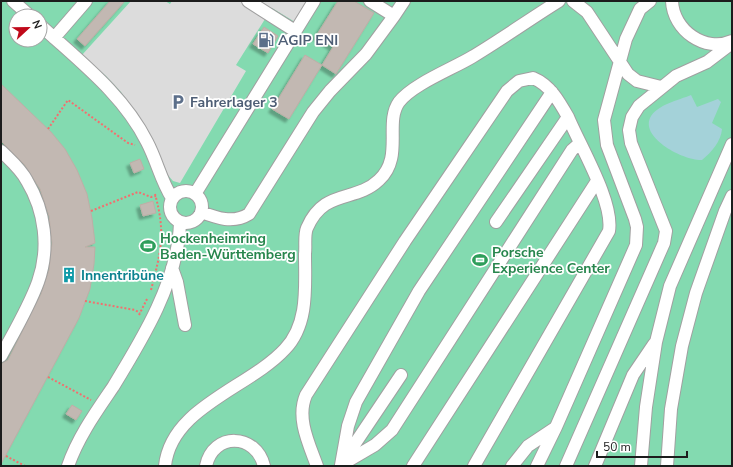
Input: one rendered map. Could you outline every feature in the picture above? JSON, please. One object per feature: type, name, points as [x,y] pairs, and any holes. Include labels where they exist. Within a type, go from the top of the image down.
[{"type":"lane","points":[[13,1],[21,8]]},
{"type":"lane","points":[[54,38],[86,1]]},
{"type":"lane","points":[[248,1],[295,31]]},
{"type":"lane","points":[[195,194],[314,1]]},
{"type":"lane","points":[[370,1],[394,16]]},
{"type":"lane","points":[[201,212],[221,219],[232,220],[243,218],[249,214],[313,112],[330,91],[366,54],[404,1]]},
{"type":"lane","points":[[165,466],[170,445],[181,428],[193,416],[273,360],[292,340],[297,331],[304,305],[306,230],[313,217],[322,206],[335,198],[363,190],[378,182],[387,172],[392,158],[395,116],[398,104],[408,93],[472,57],[559,1]]},
{"type":"lane","points":[[573,1],[587,12],[619,63],[637,81],[661,87]]},
{"type":"lane","points":[[536,466],[556,427],[636,245],[637,227],[635,219],[611,158],[605,133],[604,120],[626,39],[640,10],[650,1]]},
{"type":"lane","points":[[672,1],[677,21],[686,32],[699,41],[713,44],[732,42]]},
{"type":"lane","points":[[48,32],[92,71],[116,96],[147,142],[165,188],[172,198]]},
{"type":"lane","points":[[566,466],[664,243],[666,232],[631,143],[629,130],[632,117],[639,106],[661,87],[676,76],[707,62],[732,42]]},
{"type":"lane","points":[[317,466],[304,429],[302,413],[302,404],[314,382],[405,241],[507,91],[519,81],[533,78],[546,85],[568,117],[597,181],[610,216],[609,232],[474,466]]},
{"type":"lane","points":[[341,466],[348,426],[356,402],[420,291],[552,92]]},
{"type":"lane","points":[[496,222],[568,117]]},
{"type":"lane","points":[[341,466],[375,444],[392,430],[572,150],[580,143]]},
{"type":"lane","points":[[641,466],[646,407],[656,342],[670,286],[732,144]]},
{"type":"lane","points":[[1,151],[27,180],[37,202],[44,223],[45,239],[44,256],[38,282],[1,356]]},
{"type":"lane","points":[[413,466],[597,181]]},
{"type":"lane","points":[[185,191],[195,194],[201,202],[201,212],[195,220],[190,223],[180,223],[172,216],[170,210],[172,198],[179,192],[185,191]]},
{"type":"lane","points":[[667,466],[671,409],[682,346],[696,293],[725,211],[732,196]]},
{"type":"lane","points":[[68,466],[85,430],[141,338],[172,268],[180,236],[180,223]]},
{"type":"lane","points":[[172,268],[178,282],[185,325]]},
{"type":"lane","points":[[595,466],[633,375],[656,342]]},
{"type":"lane","points":[[341,466],[401,375]]},
{"type":"lane","points":[[512,466],[528,446],[556,427]]},
{"type":"lane","points":[[206,466],[212,451],[219,445],[228,441],[237,440],[254,448],[261,455],[264,466]]},
{"type":"path","points":[[48,129],[68,100],[128,143],[136,145],[139,149]]},
{"type":"path","points":[[150,291],[161,251],[162,227],[156,196],[153,189]]},
{"type":"path","points":[[91,211],[138,192],[151,197],[156,196]]},
{"type":"path","points":[[137,319],[147,298]]},
{"type":"path","points":[[85,301],[135,310],[140,313]]},
{"type":"path","points":[[48,377],[92,400],[89,406]]},
{"type":"path","points":[[6,456],[25,466]]},
{"type":"green space","points":[[1,1],[732,1],[732,466],[1,466]]},
{"type":"shaded area","name":"Fahrerlager 3","points":[[131,1],[165,1],[170,4],[172,1],[308,1],[295,22],[272,8],[236,65],[246,71],[180,183],[173,181],[167,174],[137,115],[121,92],[106,76],[82,55]]},
{"type":"water","points":[[691,95],[697,107],[718,99],[721,102],[712,123],[722,129],[720,138],[712,150],[702,160],[685,157],[666,147],[652,134],[649,126],[650,118],[653,113],[662,106]]},
{"type":"building","points":[[110,1],[125,1],[85,46],[77,39]]},
{"type":"building","points":[[338,1],[354,1],[374,13],[336,74],[322,65],[333,47],[316,36]]},
{"type":"building","name":"AGIP ENI","points":[[264,27],[278,36],[268,53],[253,44]]},
{"type":"building","points":[[305,55],[322,65],[289,119],[272,109]]},
{"type":"building","name":"Innentribüne","points":[[1,84],[51,132],[65,149],[77,170],[87,194],[92,218],[95,243],[85,247],[95,247],[90,289],[79,318],[1,464],[1,364],[8,360],[41,294],[49,270],[52,243],[49,216],[40,189],[24,164],[1,141]]},
{"type":"building","points":[[140,159],[144,169],[134,173],[130,163]]},
{"type":"building","points":[[153,201],[156,213],[143,216],[140,205]]},
{"type":"building","points":[[72,405],[82,411],[76,420],[66,414]]},
{"type":"place","name":"AGIP ENI","points":[[266,40]]},
{"type":"place","name":"Fahrerlager 3","points":[[178,102]]},
{"type":"place","name":"Hockenheimring Baden-Württemberg","points":[[148,246]]},
{"type":"place","name":"Porsche Experience Center","points":[[480,260]]},
{"type":"place","name":"Innentribüne","points":[[69,275]]}]
